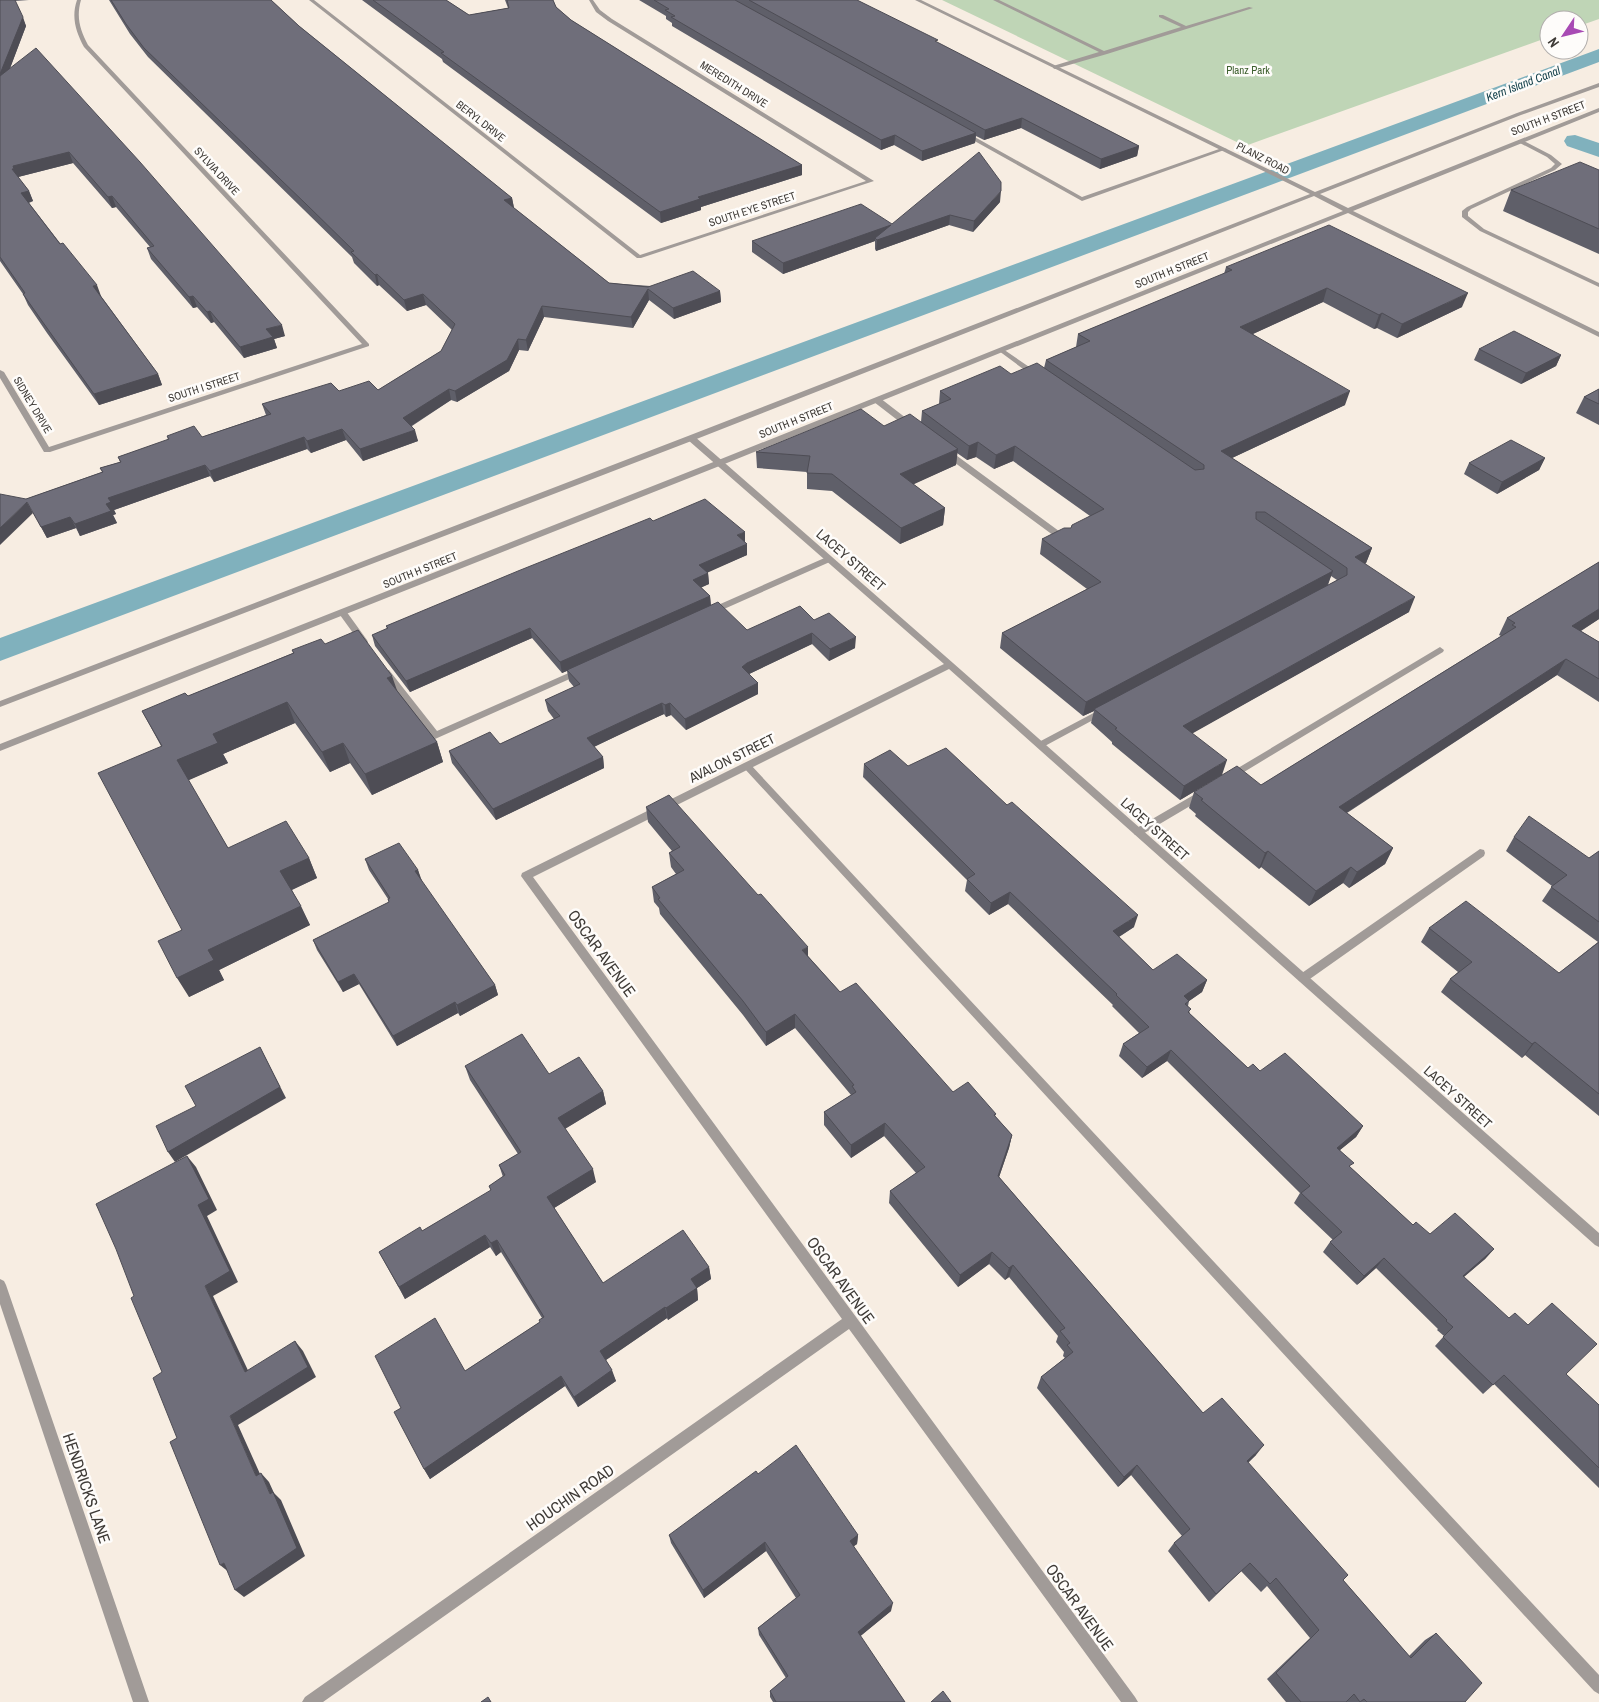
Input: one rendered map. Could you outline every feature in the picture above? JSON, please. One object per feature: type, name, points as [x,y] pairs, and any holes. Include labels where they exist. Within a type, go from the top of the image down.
[{"type":"street","name":"SYLVIA DRIVE","points":[[79,0],[76,20],[78,31],[86,46],[368,345]]},
{"type":"street","name":"BERYL DRIVE","points":[[311,0],[639,256]]},
{"type":"street","name":"MEREDITH DRIVE","points":[[591,0],[598,11],[610,20],[871,181]]},
{"type":"street","name":"PLANZ ROAD","points":[[917,0],[1599,335]]},
{"type":"street","points":[[995,0],[1105,53]]},
{"type":"street","points":[[1055,67],[1251,8]]},
{"type":"street","points":[[1160,16],[1187,28]]},
{"type":"street","name":"SOUTH H STREET","points":[[0,704],[692,438],[1314,194],[1599,85]]},
{"type":"street","name":"SOUTH H STREET","points":[[0,748],[720,463],[1599,110]]},
{"type":"street","points":[[960,131],[1082,199],[1224,150]]},
{"type":"street","points":[[1520,141],[1556,161],[1558,164],[1555,168],[1469,208],[1465,212],[1464,217],[1482,230],[1599,285]]},
{"type":"street","points":[[1555,168],[1564,172]]},
{"type":"street","name":"SOUTH EYE STREET","points":[[639,256],[871,181]]},
{"type":"street","name":"SOUTH I STREET","points":[[47,450],[368,345]]},
{"type":"street","points":[[1001,350],[1041,377]]},
{"type":"street","name":"SIDNEY DRIVE","points":[[0,372],[47,450]]},
{"type":"street","points":[[877,400],[922,434]]},
{"type":"street","name":"LACEY STREET","points":[[692,438],[1599,1241]]},
{"type":"street","points":[[938,446],[1064,538]]},
{"type":"street","points":[[703,615],[829,559]]},
{"type":"street","points":[[342,613],[371,651]]},
{"type":"street","points":[[1138,832],[1440,650]]},
{"type":"street","name":"AVALON STREET","points":[[526,876],[950,665]]},
{"type":"street","points":[[383,667],[434,736],[587,668]]},
{"type":"street","points":[[1040,745],[1110,708]]},
{"type":"street","points":[[747,766],[1599,1686]]},
{"type":"street","points":[[1303,978],[1480,853]]},
{"type":"street","name":"OSCAR AVENUE","points":[[526,876],[1130,1702]]},
{"type":"street","name":"HENDRICKS LANE","points":[[0,1285],[141,1702]]},
{"type":"street","name":"HOUCHIN ROAD","points":[[310,1702],[851,1320]]},
{"type":"green space","name":"Planz Park","points":[[942,0],[1599,0],[1599,19],[1589,22],[1589,10],[1539,10],[1539,41],[1245,146]]},
{"type":"building","points":[[0,0],[15,0],[23,17],[0,74]]},
{"type":"building","points":[[111,0],[271,0],[299,26],[512,198],[504,200],[609,283],[648,287],[693,271],[720,291],[673,308],[648,289],[631,317],[542,306],[526,340],[518,339],[507,360],[455,391],[449,389],[403,418],[415,430],[360,449],[342,429],[307,441],[304,437],[210,471],[205,465],[108,498],[111,502],[106,504],[111,511],[75,524],[70,517],[41,527],[27,502],[0,528],[0,494],[26,499],[103,472],[100,468],[121,462],[118,457],[169,439],[167,436],[194,426],[202,437],[271,414],[262,404],[331,383],[339,391],[369,381],[378,390],[441,351],[455,324],[423,294],[404,300],[377,274],[375,275],[351,252],[354,251],[144,48]]},
{"type":"building","points":[[373,0],[446,0],[469,15],[509,8],[507,0],[553,0],[556,7],[571,20],[802,165],[698,197],[700,199],[660,212],[441,53],[444,52]]},
{"type":"building","points":[[654,0],[735,0],[976,133],[922,151],[895,135],[881,140],[671,17],[675,16],[665,10],[669,9]]},
{"type":"building","points":[[749,0],[857,0],[938,40],[935,41],[1139,146],[1101,159],[1022,118],[985,130]]},
{"type":"building","points":[[36,48],[140,162],[282,325],[266,329],[273,337],[240,347],[210,311],[207,312],[193,296],[189,297],[147,248],[154,246],[112,196],[108,197],[69,152],[13,166],[14,169],[12,169],[29,191],[21,193],[60,244],[63,243],[97,285],[93,286],[158,374],[94,394],[23,294],[25,293],[0,257],[0,76]]},
{"type":"building","points":[[979,152],[1001,182],[1001,191],[974,221],[950,215],[877,240],[875,238],[891,225],[783,263],[752,241],[861,204],[892,224]]},
{"type":"building","points":[[1580,162],[1599,170],[1599,229],[1511,190]]},
{"type":"building","points":[[1329,225],[1468,293],[1402,324],[1382,313],[1379,315],[1327,288],[1240,327],[1350,391],[1221,451],[1372,548],[1355,557],[1415,597],[1183,726],[1227,760],[1184,786],[1115,729],[1117,728],[1094,709],[1347,575],[1347,568],[1265,512],[1256,512],[1256,519],[1333,571],[1086,702],[1002,633],[1101,582],[1042,539],[1064,528],[1071,528],[1072,525],[1104,509],[1015,446],[996,455],[978,442],[969,446],[922,411],[951,399],[940,391],[1000,366],[1011,374],[1037,363],[1195,470],[1204,469],[1204,465],[1046,360],[1090,341],[1078,334],[1232,270],[1226,267]]},
{"type":"building","points":[[1514,331],[1561,355],[1526,373],[1479,349]]},
{"type":"building","points":[[1599,389],[1599,404],[1584,397]]},
{"type":"building","points":[[861,409],[884,426],[910,414],[958,449],[900,474],[945,508],[901,528],[832,474],[807,473],[810,456],[756,452]]},
{"type":"building","points":[[1511,440],[1545,458],[1502,482],[1469,463]]},
{"type":"building","points":[[705,499],[745,532],[737,535],[747,544],[699,565],[708,573],[693,580],[710,596],[560,662],[530,628],[406,681],[372,635],[388,628],[386,626],[518,571],[650,518],[653,521]]},
{"type":"building","points":[[1599,562],[1599,609],[1572,626],[1599,642],[1599,679],[1566,659],[1339,807],[1393,848],[1357,872],[1351,867],[1316,891],[1268,851],[1265,853],[1201,800],[1203,799],[1194,792],[1237,766],[1261,785],[1516,627],[1512,625],[1515,623],[1507,618]]},
{"type":"building","points":[[718,602],[747,630],[800,606],[814,620],[829,613],[856,637],[830,649],[812,633],[747,663],[742,667],[758,683],[685,719],[670,703],[665,705],[662,703],[587,738],[603,757],[493,809],[449,751],[490,732],[500,744],[560,716],[545,700],[580,684],[567,670]]},
{"type":"building","points":[[358,630],[392,676],[387,678],[437,742],[365,774],[343,743],[322,752],[287,702],[213,734],[218,743],[177,760],[228,848],[286,821],[309,858],[280,871],[301,906],[208,950],[214,960],[177,978],[158,941],[182,930],[98,773],[162,746],[142,711],[185,693],[188,696],[294,653],[292,650],[321,639],[325,644]]},
{"type":"building","points":[[946,748],[1007,805],[1012,802],[1138,915],[1113,931],[1153,970],[1177,954],[1207,980],[1184,996],[1189,1001],[1185,1004],[1191,1009],[1188,1012],[1248,1068],[1253,1064],[1260,1071],[1285,1053],[1363,1126],[1337,1148],[1354,1163],[1349,1166],[1413,1225],[1416,1222],[1430,1234],[1455,1213],[1494,1249],[1463,1276],[1509,1318],[1515,1313],[1528,1325],[1552,1303],[1597,1344],[1566,1374],[1599,1405],[1599,1468],[1504,1375],[1493,1385],[1443,1337],[1453,1327],[1384,1258],[1364,1276],[1330,1242],[1342,1232],[1301,1193],[1310,1186],[1171,1050],[1147,1067],[1123,1044],[1149,1027],[1010,892],[991,903],[967,879],[975,874],[864,764],[890,750],[908,766]]},
{"type":"building","points":[[669,795],[758,895],[761,894],[808,947],[802,950],[840,992],[856,983],[953,1092],[968,1082],[1012,1135],[998,1176],[1203,1413],[1222,1398],[1264,1445],[1247,1461],[1348,1575],[1343,1580],[1411,1658],[1436,1633],[1482,1683],[1465,1702],[1367,1702],[1364,1699],[1360,1702],[1354,1694],[1346,1702],[1301,1702],[1276,1673],[1319,1630],[1276,1578],[1270,1584],[1250,1563],[1216,1594],[1174,1543],[1190,1529],[1137,1465],[1124,1477],[1041,1377],[1073,1352],[1067,1345],[1070,1343],[1060,1331],[1065,1328],[1013,1265],[1009,1268],[992,1252],[960,1275],[890,1191],[925,1167],[885,1123],[851,1145],[824,1112],[856,1092],[852,1086],[854,1085],[795,1014],[766,1032],[743,1001],[658,899],[660,898],[652,887],[684,870],[669,853],[680,847],[646,807]]},
{"type":"building","points":[[1529,816],[1589,858],[1599,851],[1599,922],[1551,887],[1567,875],[1514,837]]},
{"type":"building","points":[[399,843],[418,870],[415,871],[495,985],[457,1005],[455,1002],[393,1036],[354,974],[338,982],[313,940],[389,902],[388,899],[390,898],[365,859]]},
{"type":"building","points":[[1466,901],[1559,973],[1599,942],[1599,1094],[1535,1042],[1532,1044],[1450,979],[1472,962],[1429,928]]},
{"type":"building","points":[[522,1034],[549,1074],[579,1057],[603,1091],[558,1118],[593,1169],[547,1197],[603,1283],[683,1230],[709,1267],[691,1279],[697,1288],[600,1351],[612,1370],[574,1397],[561,1376],[424,1469],[394,1412],[401,1408],[375,1356],[435,1318],[465,1371],[540,1322],[539,1320],[544,1317],[497,1240],[491,1243],[485,1235],[399,1287],[379,1252],[420,1227],[422,1231],[491,1190],[489,1186],[505,1175],[499,1165],[521,1152],[465,1066]]},
{"type":"building","points":[[260,1047],[280,1087],[168,1152],[156,1126],[196,1106],[185,1086]]},
{"type":"building","points":[[187,1156],[209,1199],[198,1205],[230,1271],[205,1286],[245,1372],[295,1341],[308,1367],[230,1416],[256,1476],[261,1473],[270,1494],[273,1492],[297,1548],[235,1590],[224,1563],[220,1565],[170,1442],[177,1438],[153,1378],[162,1372],[131,1298],[134,1296],[116,1249],[96,1204]]},
{"type":"building","points":[[796,1445],[858,1535],[850,1541],[893,1603],[858,1632],[905,1702],[776,1702],[770,1691],[788,1676],[758,1628],[800,1595],[765,1542],[703,1590],[669,1535],[756,1471],[758,1474]]},
{"type":"building","points":[[943,1691],[951,1702],[931,1702]]},
{"type":"building","points":[[488,1697],[491,1702],[481,1702]]},
{"type":"waterway","name":"Kern Island Canal","points":[[0,650],[1599,55]]},
{"type":"waterway","points":[[1575,141],[1599,151]]}]
